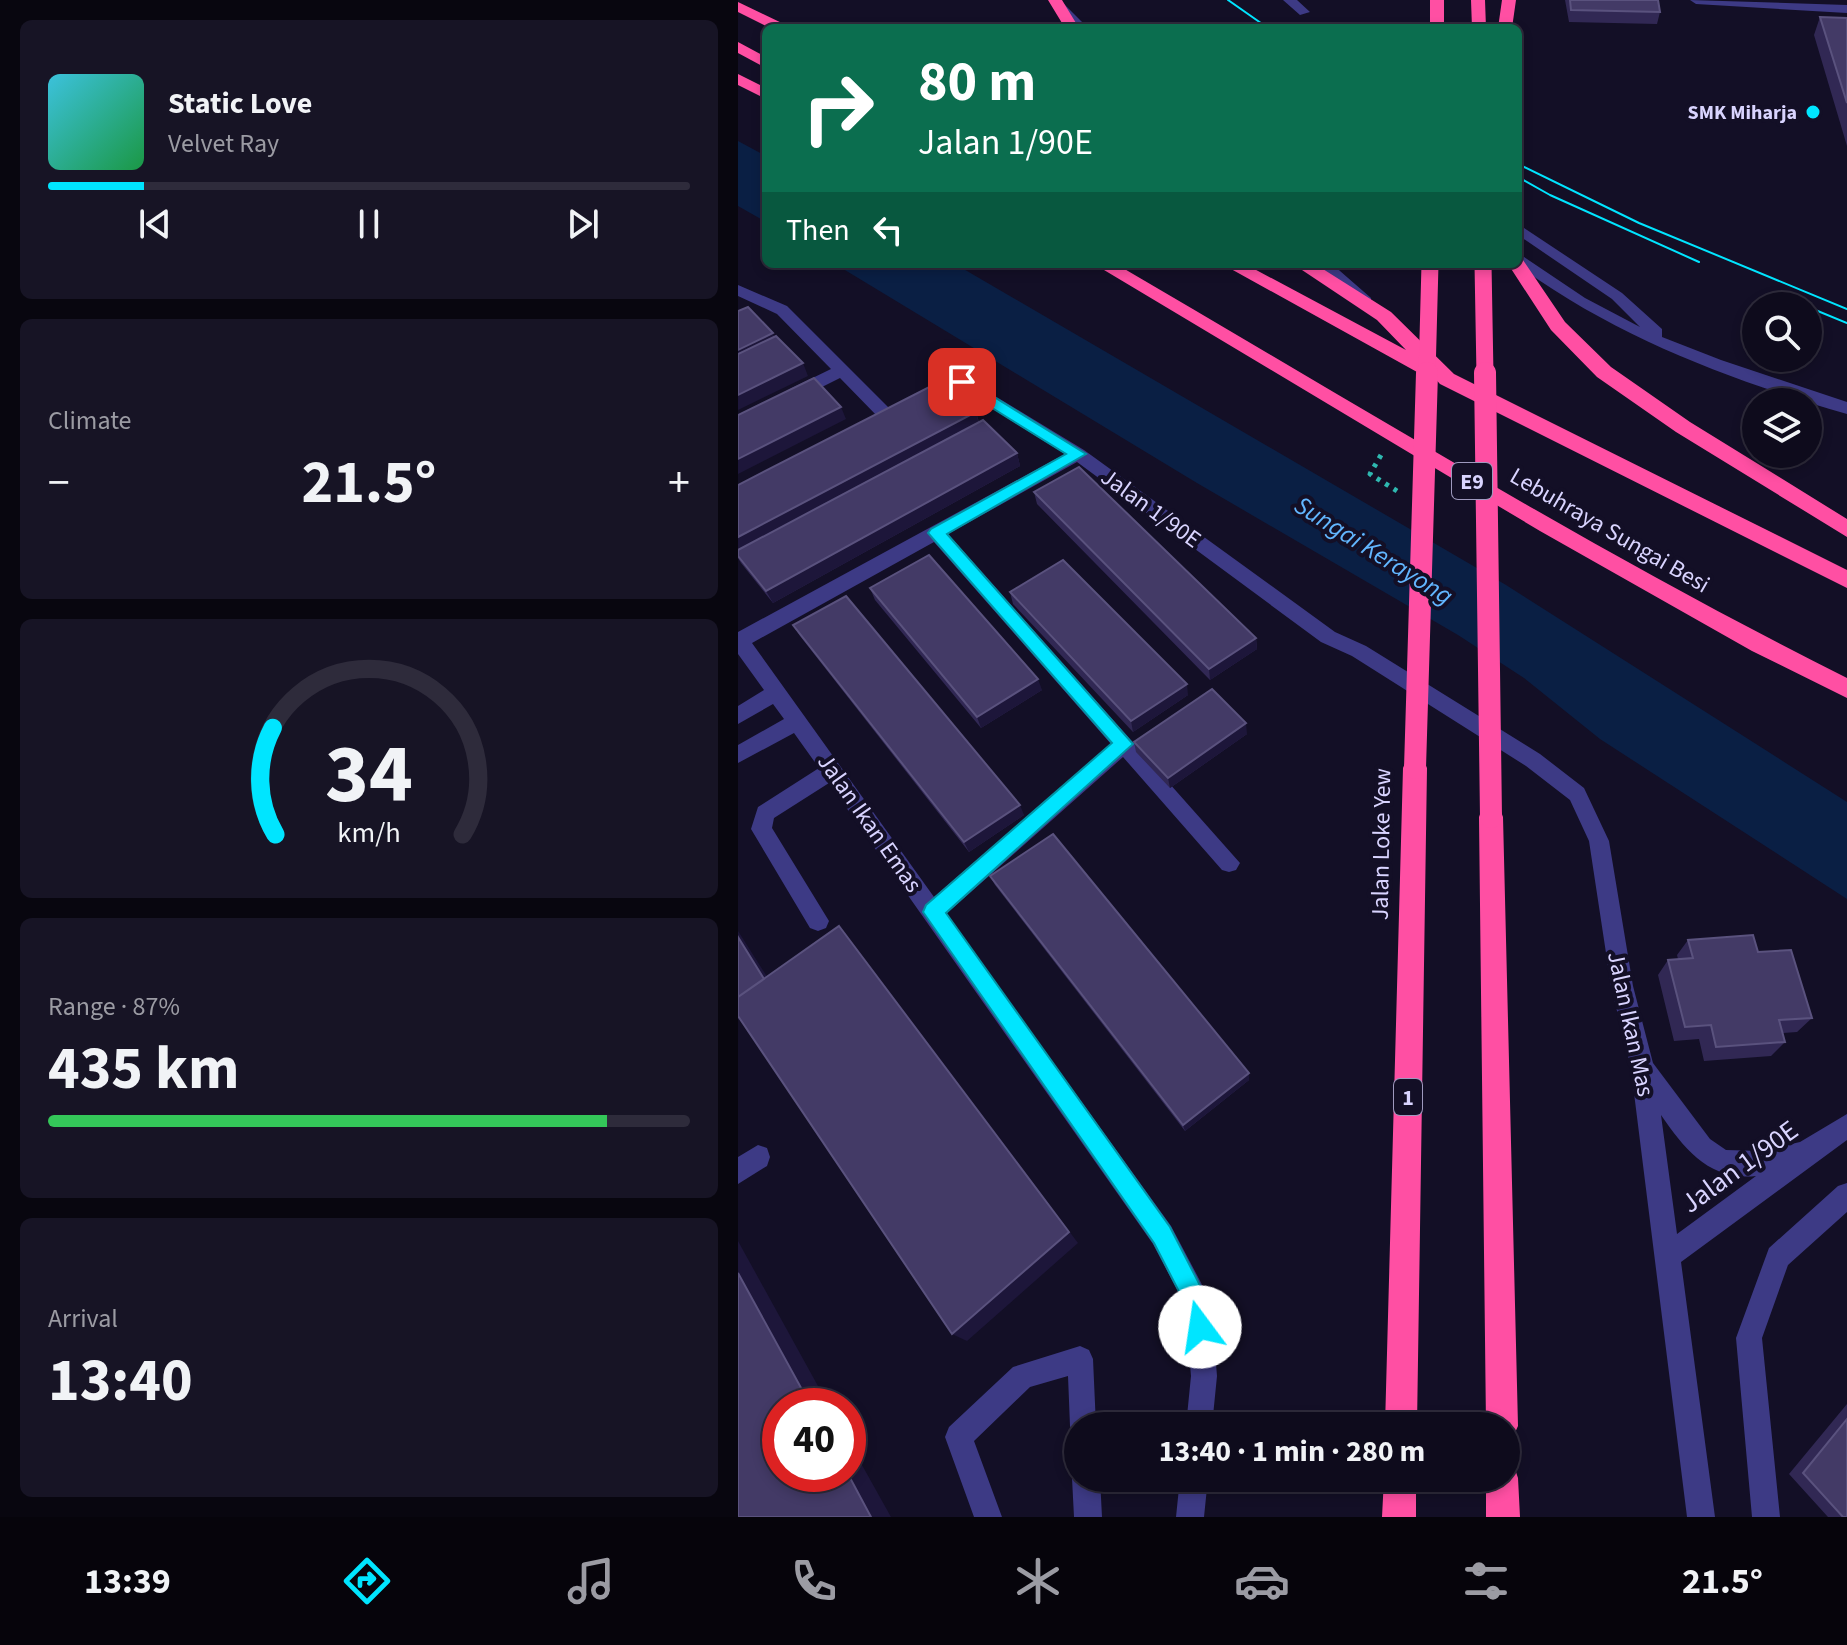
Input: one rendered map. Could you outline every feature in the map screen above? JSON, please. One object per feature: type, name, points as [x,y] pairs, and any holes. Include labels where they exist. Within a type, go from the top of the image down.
[{"type":"highway","points":[[1437,0],[1437,24]]},
{"type":"highway","points":[[1478,0],[1479,24]]},
{"type":"highway","points":[[1506,24],[1509,0]]},
{"type":"highway","points":[[1056,2],[1070,24]]},
{"type":"highway","points":[[738,6],[773,24]]},
{"type":"highway","points":[[738,47],[762,61]]},
{"type":"highway","points":[[738,79],[762,92]]},
{"type":"highway","name":"Lebuhraya Sungai Besi","points":[[1110,268],[1547,525],[1760,645],[1847,689]]},
{"type":"highway","points":[[1239,268],[1447,379],[1847,580]]},
{"type":"highway","points":[[1308,268],[1384,316],[1447,379]]},
{"type":"highway","name":"Jalan Loke Yew","points":[[1401,1412],[1430,268]]},
{"type":"highway","points":[[1483,268],[1502,1412]]},
{"type":"highway","points":[[1522,268],[1558,326],[1604,372],[1683,427],[1847,529]]},
{"type":"highway","points":[[1399,1517],[1400,1492]]},
{"type":"highway","points":[[1502,1492],[1503,1517]]},
{"type":"street","points":[[1289,0],[1304,12]]},
{"type":"street","points":[[1696,1],[1847,9]]},
{"type":"street","points":[[1056,2],[1078,24]]},
{"type":"street","points":[[1522,231],[1617,296],[1667,344]]},
{"type":"street","points":[[1522,264],[1587,306],[1712,364],[1847,408]]},
{"type":"street","points":[[1328,268],[1384,316]]},
{"type":"street","points":[[738,290],[774,306],[797,323],[842,370],[891,412],[962,382],[1078,454]]},
{"type":"street","points":[[750,317],[774,306]]},
{"type":"street","points":[[777,402],[842,370]]},
{"type":"street","name":"Jalan 1/90E","points":[[739,640],[1078,454],[1328,637],[1359,651]]},
{"type":"street","points":[[936,533],[1229,863]]},
{"type":"street","name":"Jalan Ikan Emas","points":[[739,640],[1162,1235],[1198,1303],[1204,1376],[1200,1412]]},
{"type":"street","name":"Jalan Ikan Mas","points":[[1359,651],[1533,760],[1577,794],[1599,841],[1622,986],[1643,1069],[1701,1517]]},
{"type":"street","points":[[738,716],[777,692]]},
{"type":"street","points":[[738,755],[797,721]]},
{"type":"street","points":[[933,912],[1124,744]]},
{"type":"street","points":[[818,921],[761,829],[765,813],[833,770]]},
{"type":"street","points":[[1643,1069],[1692,1138],[1722,1161],[1765,1164],[1814,1147]]},
{"type":"street","name":"Jalan 1/90E","points":[[1668,1256],[1814,1147],[1847,1126]]},
{"type":"street","points":[[738,1172],[758,1157]]},
{"type":"street","points":[[1766,1517],[1749,1338],[1778,1257],[1844,1202]]},
{"type":"street","points":[[988,1517],[959,1437],[1022,1376],[1080,1359],[1082,1412]]},
{"type":"street","points":[[1087,1492],[1088,1517]]},
{"type":"street","points":[[1190,1517],[1193,1492]]},
{"type":"water","points":[[738,141],[762,154],[762,220],[738,206]]},
{"type":"water","name":"Sungai Kerayong","points":[[842,268],[962,268],[1506,585],[1847,802],[1847,899],[1600,739],[1524,678],[1458,635],[1197,483]]},
{"type":"building","points":[[1570,0],[1658,0],[1660,12],[1571,10]]},
{"type":"building","points":[[1820,17],[1847,18],[1847,103]]},
{"type":"building","points":[[748,307],[773,333],[738,350],[738,311]]},
{"type":"building","points":[[776,336],[803,363],[738,395],[738,354]]},
{"type":"building","points":[[814,378],[841,407],[738,459],[738,415]]},
{"type":"building","points":[[943,380],[976,412],[738,537],[738,485]]},
{"type":"building","points":[[983,420],[1017,453],[766,591],[738,556],[738,550]]},
{"type":"building","points":[[1079,467],[1256,638],[1209,669],[1034,492]]},
{"type":"building","points":[[929,555],[1038,679],[977,717],[870,588]]},
{"type":"building","points":[[1063,560],[1187,684],[1131,721],[1010,592]]},
{"type":"building","points":[[846,596],[1020,805],[964,842],[793,625]]},
{"type":"building","points":[[1212,689],[1246,723],[1168,778],[1134,742]]},
{"type":"building","points":[[1053,834],[1249,1073],[1183,1125],[990,876]]},
{"type":"building","points":[[839,926],[1069,1232],[952,1334],[738,1016],[738,997]]},
{"type":"building","points":[[1753,935],[1758,952],[1791,950],[1812,1018],[1779,1020],[1785,1042],[1716,1047],[1711,1025],[1685,1027],[1668,960],[1693,958],[1688,940]]},
{"type":"building","points":[[738,937],[764,979],[738,997]]},
{"type":"building","points":[[738,1273],[801,1388],[762,1388],[762,1492],[858,1492],[871,1517],[738,1517]]},
{"type":"building","points":[[1847,1419],[1847,1517],[1843,1517],[1803,1473]]},
{"type":"tram line","points":[[1228,0],[1262,24]]},
{"type":"tram line","points":[[1522,166],[1639,223],[1847,309]]},
{"type":"tram line","points":[[1522,179],[1550,195],[1699,262]]},
{"type":"tram line","points":[[1822,313],[1847,323]]},
{"type":"place","name":"SMK Miharja","points":[[1813,112]]},
{"type":"route","points":[[962,382],[1078,454],[936,533],[1124,744],[933,912],[1162,1235],[1198,1303],[1200,1327]]}]
